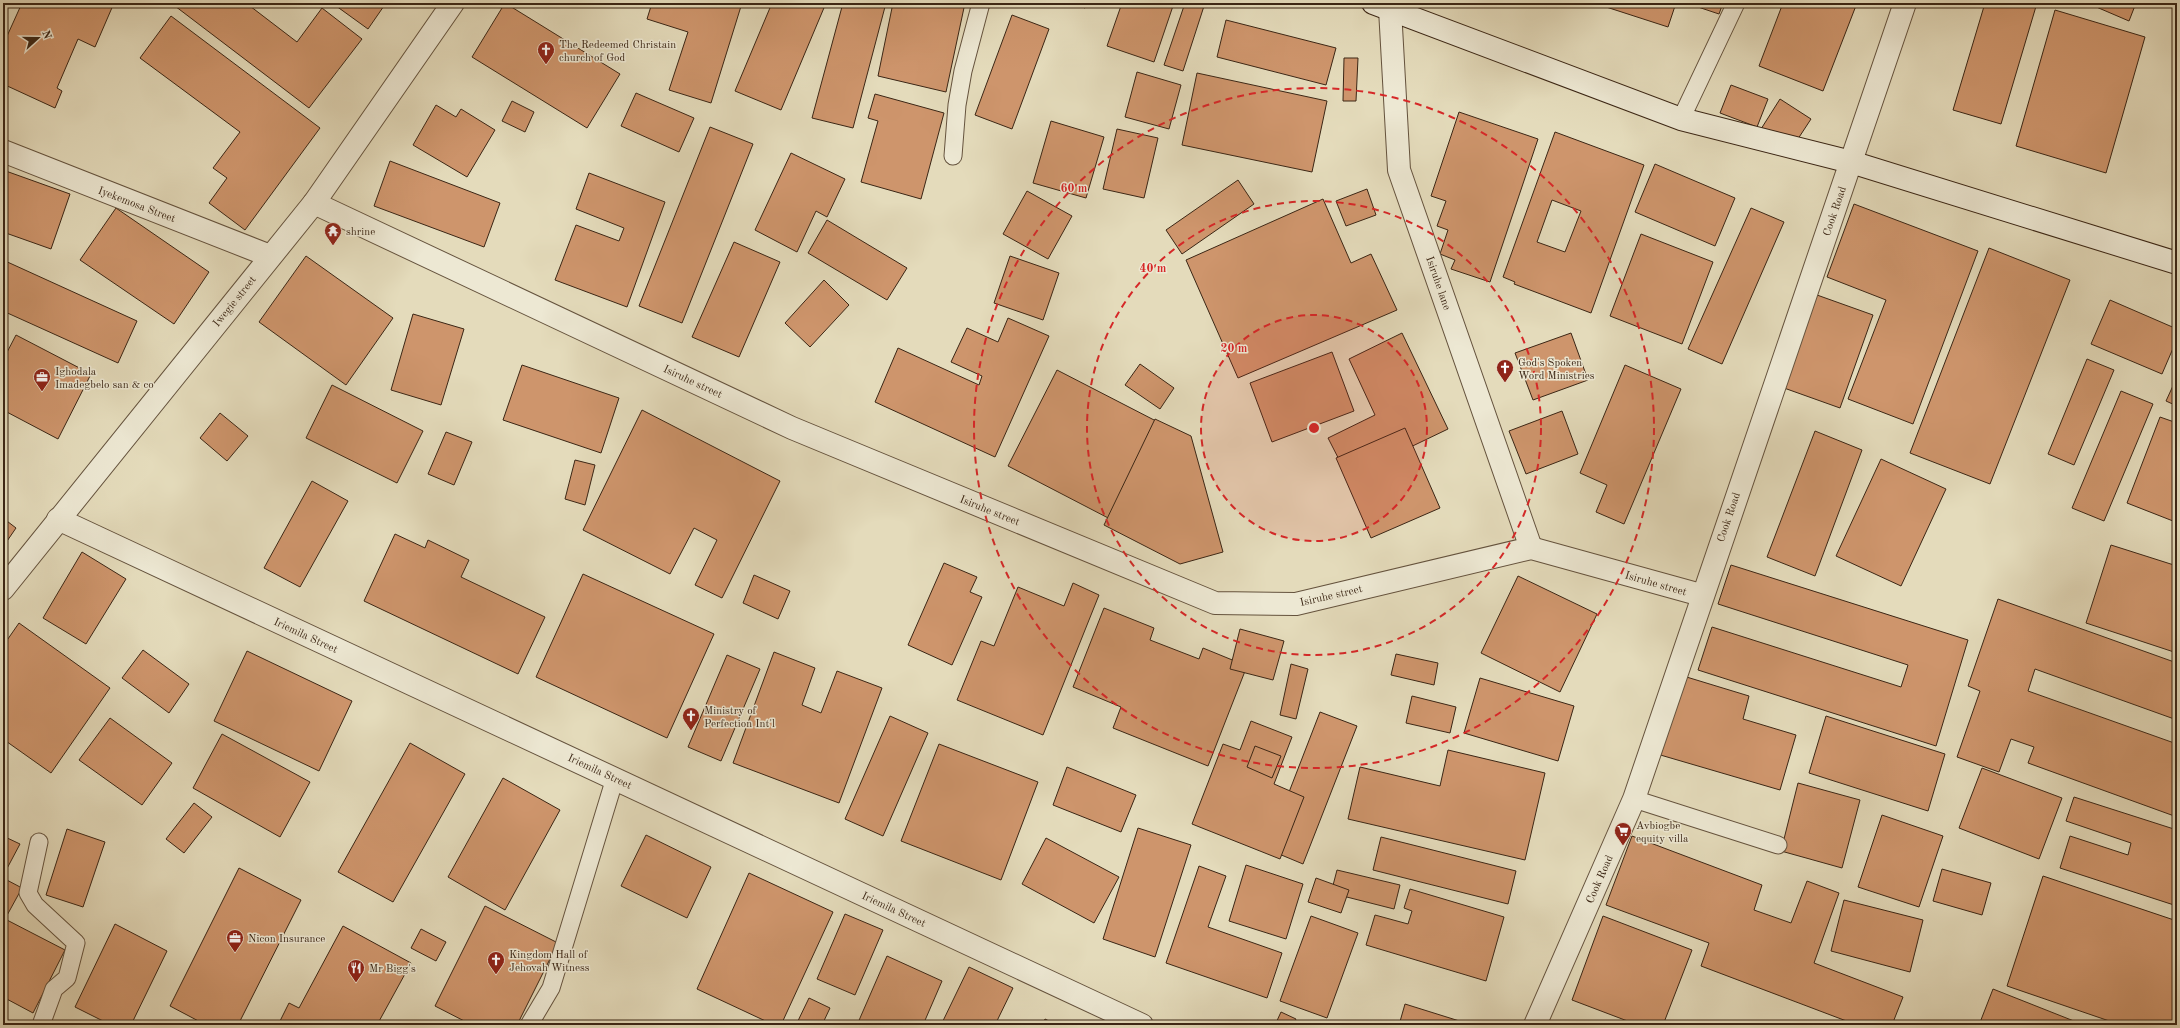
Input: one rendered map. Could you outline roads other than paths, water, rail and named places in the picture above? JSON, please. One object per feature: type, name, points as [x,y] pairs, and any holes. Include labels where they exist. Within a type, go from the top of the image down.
[{"type":"street","name":"Iwegie street","points":[[3,589],[314,203],[453,3]]},
{"type":"street","name":"Cook Road","points":[[1535,1025],[1634,799],[1702,595],[1905,3]]},
{"type":"street","points":[[1382,6],[1681,118],[1851,162],[2177,263]]},
{"type":"street","name":"Isiruhe lane","points":[[1382,6],[1399,170],[1531,548]]},
{"type":"street","name":"Iyekemosa Street","points":[[3,151],[270,256]]},
{"type":"street","name":"Isiruhe street","points":[[314,203],[792,428],[1215,603],[1296,604],[1531,548],[1702,595]]},
{"type":"street","name":"Iriemila Street","points":[[58,519],[1142,1025]]},
{"type":"lane","points":[[953,156],[957,105],[963,71],[982,3]]},
{"type":"lane","points":[[1681,118],[1736,3]]},
{"type":"lane","points":[[529,1025],[551,988],[615,778]]},
{"type":"lane","points":[[1634,799],[1778,845]]},
{"type":"lane","points":[[39,842],[28,893],[35,905],[76,943],[67,978],[54,989],[41,1025]]},
{"type":"place","name":"The Redeemed Christain church of God","points":[[546,65]]},
{"type":"place","name":"shrine","points":[[333,246]]},
{"type":"place","name":"God's Spoken Word Ministries","points":[[1505,383]]},
{"type":"place","name":"Ighodala Imadegbelo san & co","points":[[42,392]]},
{"type":"place","name":"Ministry of Perfection Int'l","points":[[691,731]]},
{"type":"place","name":"Avbiogbe equity villa","points":[[1623,846]]},
{"type":"place","name":"Nicon Insurance","points":[[235,953]]},
{"type":"place","name":"Kingdom Hall of Jehovah Witness","points":[[496,975]]},
{"type":"place","name":"Mr Bigg's","points":[[356,983]]}]
